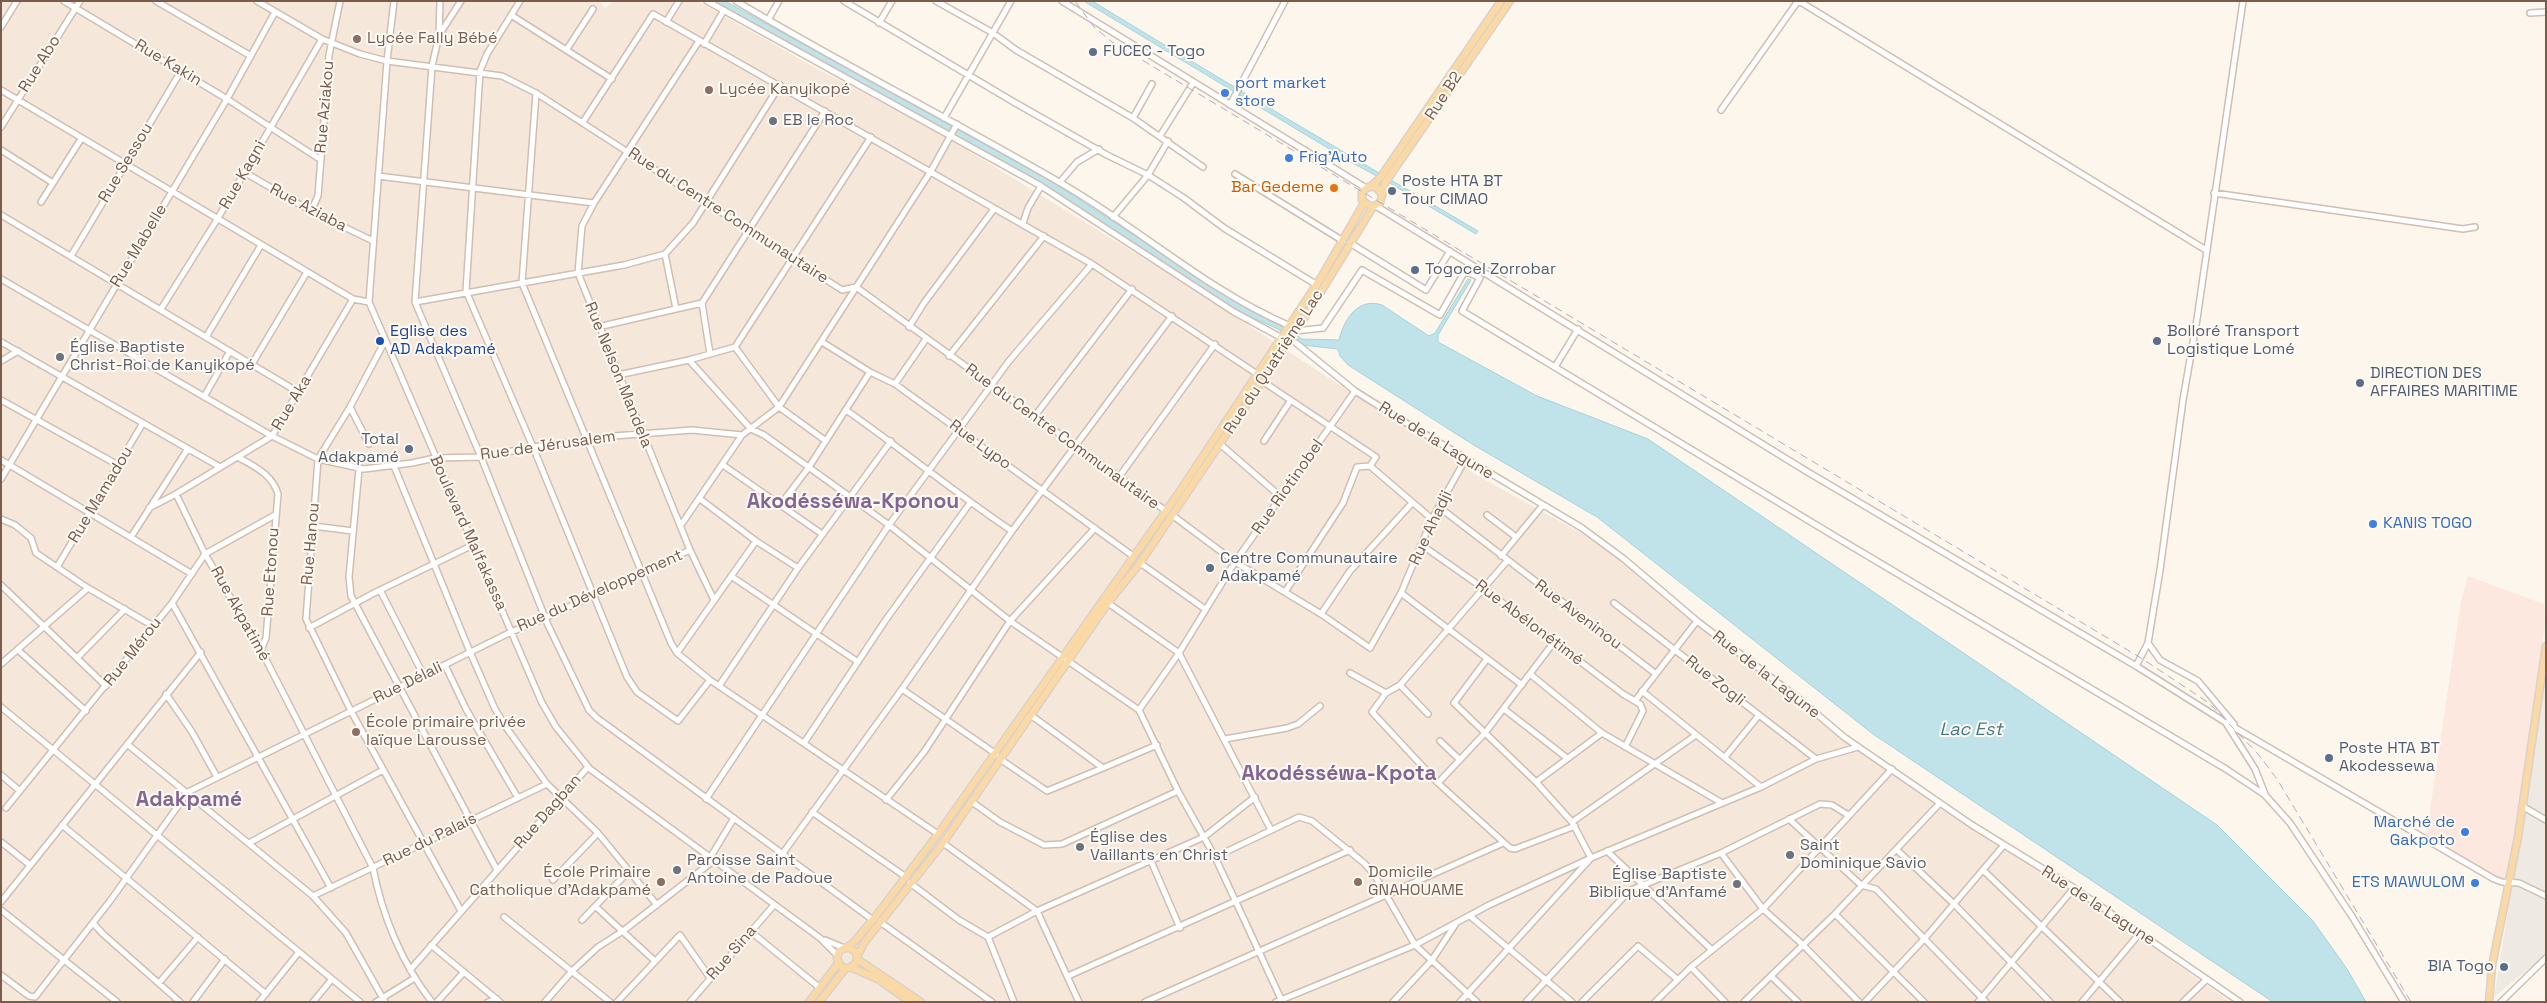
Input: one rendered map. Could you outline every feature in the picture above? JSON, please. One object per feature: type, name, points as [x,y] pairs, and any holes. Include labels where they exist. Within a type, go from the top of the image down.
[{"type":"main road","name":"Rue B2","points":[[1368,187],[1380,178],[1501,1]]},
{"type":"main road","name":"Rue B2","points":[[1382,193],[1388,177],[1510,1]]},
{"type":"main road","points":[[1368,187],[1378,188],[1382,193],[1381,200],[1374,206],[1364,203],[1362,195],[1368,187]]},
{"type":"main road","name":"Rue du Quatrième Lac","points":[[1169,513],[1220,444],[1262,380],[1364,203]]},
{"type":"main road","name":"Rue du Quatrième Lac","points":[[1185,490],[1257,374],[1282,338],[1292,329],[1374,206]]},
{"type":"main road","points":[[819,1002],[857,958],[864,943],[938,834],[996,754],[1133,556],[1169,513]]},
{"type":"main road","points":[[810,1002],[845,948],[854,942],[943,843],[1108,603],[1140,563],[1169,513]]},
{"type":"main road","points":[[2489,1002],[2489,986],[2496,938],[2510,882],[2546,646]]},
{"type":"main road","points":[[845,948],[855,951],[857,958],[910,1002]]},
{"type":"main road","points":[[838,959],[848,967],[879,976],[921,1002]]},
{"type":"street","points":[[1,27],[17,1]]},
{"type":"street","name":"Rue Kakin","points":[[64,1],[227,98],[321,160]]},
{"type":"street","name":"Rue Abo","points":[[1,128],[80,1]]},
{"type":"street","points":[[156,1],[251,56]]},
{"type":"street","name":"Rue du Centre Communautaire","points":[[257,1],[322,40],[332,44],[387,61],[502,76],[536,93],[629,151],[842,290],[856,286],[909,327],[1236,562],[1321,614],[1370,648]]},
{"type":"street","name":"Rue Aziakou","points":[[311,211],[318,196],[332,44],[340,1]]},
{"type":"street","name":"Boulevard Malfakassa","points":[[394,1],[387,61],[369,302],[542,703],[556,727],[588,767],[711,860],[820,938]]},
{"type":"street","points":[[440,1],[439,35],[432,66],[415,302],[481,456],[545,618],[589,710],[706,799],[873,920]]},
{"type":"street","points":[[439,35],[461,1]]},
{"type":"street","points":[[520,1],[487,54],[480,72],[466,291],[533,446],[592,595],[627,677],[637,692],[678,721],[683,718],[710,680]]},
{"type":"street","points":[[666,22],[679,1]]},
{"type":"street","points":[[707,1],[1041,186],[1234,312],[1282,338]]},
{"type":"street","points":[[736,1],[1060,182],[1238,301],[1292,329],[1323,328],[1362,270],[1440,315],[1466,271],[1480,278],[1462,311],[1830,534],[2226,768],[2265,794],[2280,810],[2313,856],[2404,1002]]},
{"type":"street","points":[[768,20],[779,1]]},
{"type":"street","points":[[844,1],[968,76],[1148,175],[1191,203],[1224,228],[1316,285]]},
{"type":"street","points":[[880,23],[892,1]]},
{"type":"street","points":[[936,1],[993,33],[1016,50],[1133,118],[1168,140],[1203,167]]},
{"type":"street","points":[[944,118],[1011,1]]},
{"type":"street","points":[[1062,1],[1193,83],[1368,187]]},
{"type":"street","points":[[1230,105],[1285,1]]},
{"type":"street","points":[[1721,110],[1798,1],[2206,250]]},
{"type":"street","points":[[2136,666],[2148,643],[2243,1]]},
{"type":"street","points":[[567,49],[594,9]]},
{"type":"street","points":[[704,44],[724,10]]},
{"type":"street","name":"Rue Mabelle","points":[[1,479],[227,98],[275,12]]},
{"type":"street","points":[[2530,13],[2546,12]]},
{"type":"street","points":[[583,122],[653,14],[1092,264],[1215,344],[1257,374]]},
{"type":"street","points":[[511,15],[612,79]]},
{"type":"street","name":"Rue Kagni","points":[[161,309],[218,218],[322,40]]},
{"type":"street","name":"Rue Nelson Mandela","points":[[698,40],[629,151],[594,203],[581,231],[578,273],[598,327],[690,550],[714,600]]},
{"type":"street","name":"Rue Sessou","points":[[71,256],[181,70]]},
{"type":"street","points":[[1160,136],[1193,83]]},
{"type":"street","points":[[1133,118],[1152,84]]},
{"type":"street","points":[[415,302],[466,291],[522,283],[648,260],[665,254],[689,230],[780,85]]},
{"type":"street","points":[[1,90],[353,299],[369,302]]},
{"type":"street","points":[[536,93],[522,283],[640,572],[678,653],[710,680],[938,834]]},
{"type":"street","points":[[710,354],[702,303],[825,111]]},
{"type":"street","points":[[681,525],[742,435],[779,407],[931,171],[957,124]]},
{"type":"street","points":[[618,375],[689,360],[735,347],[871,137]]},
{"type":"street","points":[[41,202],[81,139]]},
{"type":"street","points":[[1113,217],[1148,175],[1168,140]]},
{"type":"street","points":[[1060,182],[1077,162],[1099,149]]},
{"type":"street","points":[[1,150],[53,183]]},
{"type":"street","name":"Rue Aziaba","points":[[244,172],[311,211],[373,241]]},
{"type":"street","points":[[1235,174],[1343,241]]},
{"type":"street","points":[[378,176],[594,203]]},
{"type":"street","points":[[1023,223],[1028,208],[1041,186]]},
{"type":"street","points":[[2214,193],[2463,229],[2475,227]]},
{"type":"street","points":[[1374,206],[1814,475],[2136,666],[2225,722],[2494,879],[2519,882],[2546,896]]},
{"type":"street","points":[[909,327],[929,296],[994,209]]},
{"type":"street","points":[[1,215],[298,392]]},
{"type":"street","points":[[949,356],[1044,236]]},
{"type":"street","points":[[1350,244],[1426,290],[1450,251]]},
{"type":"street","points":[[206,337],[261,245]]},
{"type":"street","points":[[665,254],[676,309]]},
{"type":"street","points":[[706,799],[890,525],[1026,341],[1092,264]]},
{"type":"street","points":[[252,364],[307,272]]},
{"type":"street","name":"Rue de Jérusalem","points":[[1,279],[272,436],[318,459],[359,469],[394,466],[435,458],[481,456],[533,446],[642,434],[692,430],[742,435]]},
{"type":"street","points":[[1034,416],[1132,289]]},
{"type":"street","name":"Rue Aka","points":[[149,508],[176,494],[272,436],[353,299]]},
{"type":"street","points":[[598,327],[702,303]]},
{"type":"street","points":[[783,853],[902,689],[1012,531],[1172,316]]},
{"type":"street","points":[[1555,367],[1578,329]]},
{"type":"street","points":[[895,384],[926,339]]},
{"type":"street","points":[[318,459],[350,407],[385,341]]},
{"type":"street","points":[[1,342],[220,467]]},
{"type":"street","name":"Rue Lypo","points":[[822,342],[870,372],[895,384],[1133,556]]},
{"type":"street","name":"Rue de la Lagune","points":[[1296,343],[1355,391],[1465,460],[1582,528],[1624,559],[1697,621],[1798,698],[1858,747],[2004,845],[2074,888],[2240,1002]]},
{"type":"street","points":[[1119,477],[1215,344]]},
{"type":"street","points":[[735,347],[779,407],[826,441]]},
{"type":"street","points":[[1,361],[18,350]]},
{"type":"street","points":[[204,397],[230,351]]},
{"type":"street","points":[[689,360],[751,429],[764,435],[890,525],[1010,621],[1070,660],[1139,710],[1178,791],[1215,857],[1259,951],[1278,1001],[1415,944],[1591,858],[1761,787],[1816,759],[1858,747]]},
{"type":"street","points":[[781,504],[809,467],[870,372]]},
{"type":"street","points":[[1262,380],[1376,457],[1370,466]]},
{"type":"street","name":"Rue Riotinobel","points":[[1139,710],[1179,653],[1236,562],[1355,391]]},
{"type":"street","points":[[1,400],[118,465]]},
{"type":"street","points":[[1264,441],[1291,400]]},
{"type":"street","points":[[350,407],[369,444]]},
{"type":"street","points":[[846,410],[891,441],[970,503],[1012,531]]},
{"type":"street","name":"Rue Mamadou","points":[[57,567],[143,423]]},
{"type":"street","points":[[719,686],[798,568],[891,441]]},
{"type":"street","points":[[1220,444],[1281,497]]},
{"type":"street","points":[[131,537],[188,450]]},
{"type":"street","name":"Rue Etonou","points":[[238,457],[269,476],[275,484],[278,494],[266,638],[261,650]]},
{"type":"street","name":"Rue Hanou","points":[[309,628],[306,616],[318,459]]},
{"type":"street","points":[[1,460],[192,574]]},
{"type":"street","name":"Rue Ahadji","points":[[1370,648],[1401,593],[1423,546],[1432,519],[1465,460]]},
{"type":"street","points":[[723,465],[822,534]]},
{"type":"street","points":[[394,466],[470,652],[500,716],[547,784],[598,833],[657,905]]},
{"type":"street","points":[[1285,592],[1343,503],[1357,467],[1370,466],[1432,519]]},
{"type":"street","points":[[359,469],[348,588],[354,604],[497,870]]},
{"type":"street","name":"Rue Akpatimé","points":[[176,494],[206,554],[261,650],[373,868],[380,902],[413,979]]},
{"type":"street","points":[[700,499],[756,541],[798,568]]},
{"type":"street","points":[[804,742],[970,503]]},
{"type":"street","points":[[1321,614],[1360,559],[1412,503]]},
{"type":"street","points":[[1501,556],[1543,505]]},
{"type":"street","name":"Rue Aveninou","points":[[1439,507],[1507,562],[1656,674]]},
{"type":"street","name":"Rue Mérou","points":[[6,808],[172,603],[206,554],[275,515]]},
{"type":"street","points":[[1487,515],[1516,537]]},
{"type":"street","points":[[3,522],[15,525],[31,538],[36,553],[88,588],[153,626]]},
{"type":"street","points":[[313,526],[353,531]]},
{"type":"street","points":[[886,800],[924,752],[1010,621],[1096,528]]},
{"type":"street","points":[[678,653],[756,541]]},
{"type":"street","points":[[461,911],[422,844],[309,628],[380,590],[473,546]]},
{"type":"street","name":"Rue Abélonétimé","points":[[1423,546],[1483,588],[1635,701]]},
{"type":"street","name":"Rue du Développement","points":[[511,632],[690,550]]},
{"type":"street","points":[[1507,562],[1400,685],[1386,693],[1372,712],[1438,783],[1503,843],[1515,849],[1574,824],[1696,735]]},
{"type":"street","points":[[1140,563],[1205,609]]},
{"type":"street","points":[[731,576],[818,633],[858,662]]},
{"type":"street","points":[[1,585],[106,686]]},
{"type":"street","points":[[1,664],[88,588]]},
{"type":"street","points":[[1,595],[6,590]]},
{"type":"street","points":[[380,590],[424,676]]},
{"type":"street","points":[[1401,593],[1522,684]]},
{"type":"street","name":"Rue Zogli","points":[[1614,602],[1816,759]]},
{"type":"street","points":[[172,603],[331,888]]},
{"type":"street","points":[[1108,603],[1179,653],[1271,830]]},
{"type":"street","points":[[77,658],[125,609]]},
{"type":"street","points":[[1625,747],[1643,711],[1642,707],[1635,701],[1697,621]]},
{"type":"street","name":"Rue Délali","points":[[188,792],[511,632]]},
{"type":"street","points":[[1438,783],[1486,733],[1554,642]]},
{"type":"street","points":[[2148,643],[2160,660],[2198,681],[2238,728]]},
{"type":"street","points":[[18,650],[86,711]]},
{"type":"street","points":[[1,902],[201,652]]},
{"type":"street","points":[[1487,658],[1454,704],[1536,782],[1574,824],[1591,858]]},
{"type":"street","points":[[445,665],[466,709],[518,798]]},
{"type":"street","points":[[1350,673],[1386,693]]},
{"type":"street","points":[[1530,674],[1602,733],[1653,765],[1722,803]]},
{"type":"street","points":[[1400,685],[1428,714]]},
{"type":"street","points":[[902,689],[996,754]]},
{"type":"street","points":[[1642,691],[1761,787]]},
{"type":"street","points":[[166,694],[192,732],[217,777]]},
{"type":"street","points":[[1225,739],[1287,728],[1298,724],[1320,706]]},
{"type":"street","points":[[1,707],[360,1002]]},
{"type":"street","points":[[1504,709],[1566,758]]},
{"type":"street","points":[[1032,716],[1103,768]]},
{"type":"street","points":[[1725,757],[1759,716]]},
{"type":"street","points":[[2225,722],[2255,769],[2265,794]]},
{"type":"street","points":[[1536,782],[1602,733]]},
{"type":"street","points":[[1440,741],[1460,760]]},
{"type":"street","points":[[127,744],[313,896],[346,933],[383,1000]]},
{"type":"street","points":[[1000,759],[1047,791],[1157,745]]},
{"type":"street","name":"Rue Dagban","points":[[410,970],[588,767]]},
{"type":"street","points":[[1657,1001],[1690,967],[1763,908],[1819,845],[1892,769]]},
{"type":"street","points":[[249,843],[383,770]]},
{"type":"street","points":[[1,775],[20,791]]},
{"type":"street","name":"Rue du Palais","points":[[313,896],[547,784]]},
{"type":"street","points":[[972,802],[1000,822],[1044,845],[1051,845],[1062,844],[1178,791]]},
{"type":"street","points":[[1,975],[34,997],[127,878],[188,792]]},
{"type":"street","points":[[988,937],[1037,911],[1204,837],[1255,797]]},
{"type":"street","points":[[1526,1002],[1626,894],[1722,853],[1789,818],[1824,803],[1832,805],[1848,815]]},
{"type":"street","points":[[1744,1002],[1835,914],[1940,803]]},
{"type":"street","points":[[2522,806],[2546,820]]},
{"type":"street","points":[[812,812],[908,880],[943,909],[988,937],[1014,1002]]},
{"type":"street","points":[[1215,857],[1299,817],[1304,817],[1350,850],[1374,874],[1415,944],[1477,1002]]},
{"type":"street","points":[[545,1002],[573,970],[598,947],[657,905],[711,860],[734,818]]},
{"type":"street","points":[[1789,818],[1862,885],[1876,890],[1926,937],[1980,1000],[1986,1002]]},
{"type":"street","points":[[62,825],[266,994]]},
{"type":"street","points":[[553,880],[598,833]]},
{"type":"street","points":[[1,842],[30,865]]},
{"type":"street","points":[[943,843],[1037,911],[1079,1002]]},
{"type":"street","points":[[1146,1002],[1503,843]]},
{"type":"street","points":[[1865,1002],[1926,937],[2004,845]]},
{"type":"street","points":[[1068,976],[1236,903],[1350,850]]},
{"type":"street","points":[[1897,850],[1953,903],[2050,1002]]},
{"type":"street","points":[[1607,851],[1712,950]]},
{"type":"street","points":[[1722,853],[1763,908],[1802,944],[1859,1002]]},
{"type":"street","points":[[1460,1002],[1591,858]]},
{"type":"street","points":[[1151,860],[1180,928]]},
{"type":"street","points":[[1983,870],[2120,1002]]},
{"type":"street","points":[[582,920],[629,871]]},
{"type":"street","points":[[1980,1000],[2074,888]]},
{"type":"street","name":"Rue Sina","points":[[690,1002],[774,905]]},
{"type":"street","points":[[596,907],[655,961]]},
{"type":"street","points":[[1,910],[116,1002]]},
{"type":"street","points":[[1835,914],[1924,1002]]},
{"type":"street","points":[[504,916],[573,970],[610,1002]]},
{"type":"street","points":[[1470,916],[1507,950],[1572,1002]]},
{"type":"street","points":[[93,922],[103,934],[180,1002]]},
{"type":"street","points":[[880,922],[992,1002]]},
{"type":"street","points":[[1393,1002],[1432,960],[1455,924]]},
{"type":"street","points":[[750,931],[820,988]]},
{"type":"street","points":[[2082,1002],[2140,933]]},
{"type":"street","points":[[617,1002],[680,935],[710,978]]},
{"type":"street","points":[[159,983],[198,937]]},
{"type":"street","points":[[820,938],[845,948]]},
{"type":"street","points":[[820,938],[838,959]]},
{"type":"street","points":[[431,945],[499,1001]]},
{"type":"street","points":[[1582,1002],[1638,946],[1677,979]]},
{"type":"street","points":[[259,1002],[299,952]]},
{"type":"street","points":[[2505,1001],[2546,958]]},
{"type":"street","points":[[193,1002],[225,959]]},
{"type":"street","points":[[1690,967],[1725,1002]]},
{"type":"street","points":[[440,1001],[464,972]]},
{"type":"street","points":[[1772,977],[1798,1002]]},
{"type":"street","points":[[313,1002],[332,979]]},
{"type":"street","points":[[376,1002],[383,1000],[413,979],[432,1002]]},
{"type":"street","points":[[2183,1002],[2206,980]]},
{"type":"street","points":[[488,1002],[499,1001]]},
{"type":"shaded area","points":[[1,1],[599,1],[605,8],[615,1],[698,1],[812,66],[936,131],[1181,281],[1480,477],[1601,544],[1769,677],[1861,753],[1880,762],[1990,841],[2079,894],[2230,1002],[1,1002]]},
{"type":"shaded area","points":[[2468,576],[2544,604],[2545,623],[2507,879],[2486,872],[2426,837],[2461,602]]},
{"type":"shaded area","points":[[2546,676],[2546,955],[2494,997],[2540,714]]},
{"type":"water","name":"Lac Est","points":[[712,1],[725,1],[1051,181],[1239,304],[1281,324],[1302,339],[1339,340],[1344,325],[1353,312],[1359,307],[1373,303],[1382,305],[1429,336],[1435,333],[1468,279],[1471,280],[1438,335],[1438,342],[1537,396],[1648,439],[2217,825],[2313,921],[2347,969],[2366,1002],[2273,1002],[1873,734],[1597,517],[1472,444],[1348,365],[1340,356],[1338,349],[1301,345],[1278,329],[1235,310],[1046,186]]},
{"type":"water","points":[[1084,1],[1092,1],[1478,231],[1476,234],[1351,162]]},
{"type":"railway","points":[[1075,1],[1094,27],[1112,42],[2141,658],[2209,703],[2258,754],[2277,779],[2411,1002]]},
{"type":"place","name":"Lycée Fally Bébé","points":[[357,39]]},
{"type":"place","name":"FUCEC - Togo","points":[[1093,52]]},
{"type":"place","name":"Lycée Kanyikopé","points":[[709,90]]},
{"type":"place","name":"port market store","points":[[1225,93]]},
{"type":"place","name":"EB le Roc","points":[[773,121]]},
{"type":"place","name":"Frig'Auto","points":[[1289,158]]},
{"type":"place","name":"Bar Gedeme","points":[[1334,188]]},
{"type":"place","name":"Poste HTA BT Tour CIMAO","points":[[1392,191]]},
{"type":"place","name":"Togocel Zorrobar","points":[[1415,270]]},
{"type":"place","name":"Eglise des AD Adakpamé","points":[[380,341]]},
{"type":"place","name":"Bolloré Transport Logistique Lomé","points":[[2157,341]]},
{"type":"place","name":"Église Baptiste Christ-Roi de Kanyikopé","points":[[60,357]]},
{"type":"place","name":"DIRECTION DES AFFAIRES MARITIME","points":[[2360,383]]},
{"type":"place","name":"Total Adakpamé","points":[[409,449]]},
{"type":"place","name":"KANIS TOGO","points":[[2373,524]]},
{"type":"place","name":"Centre Communautaire Adakpamé","points":[[1210,568]]},
{"type":"place","name":"École primaire privée laïque Larousse","points":[[356,732]]},
{"type":"place","name":"Poste HTA BT Akodessewa","points":[[2329,758]]},
{"type":"place","name":"Marché de Gakpoto","points":[[2465,832]]},
{"type":"place","name":"Église des Vaillants en Christ","points":[[1080,847]]},
{"type":"place","name":"Saint Dominique Savio","points":[[1790,855]]},
{"type":"place","name":"Paroisse Saint Antoine de Padoue","points":[[677,870]]},
{"type":"place","name":"École Primaire Catholique d'Adakpamé","points":[[661,882]]},
{"type":"place","name":"Domicile GNAHOUAME","points":[[1358,882]]},
{"type":"place","name":"ETS MAWULOM","points":[[2475,883]]},
{"type":"place","name":"Église Baptiste Biblique d'Anfamé","points":[[1737,884]]},
{"type":"place","name":"BIA Togo","points":[[2504,967]]},
{"type":"district","name":"Akodésséwa-Kponou","points":[[853,502]]},
{"type":"district","name":"Akodésséwa-Kpota","points":[[1339,774]]},
{"type":"district","name":"Adakpamé","points":[[189,800]]}]
